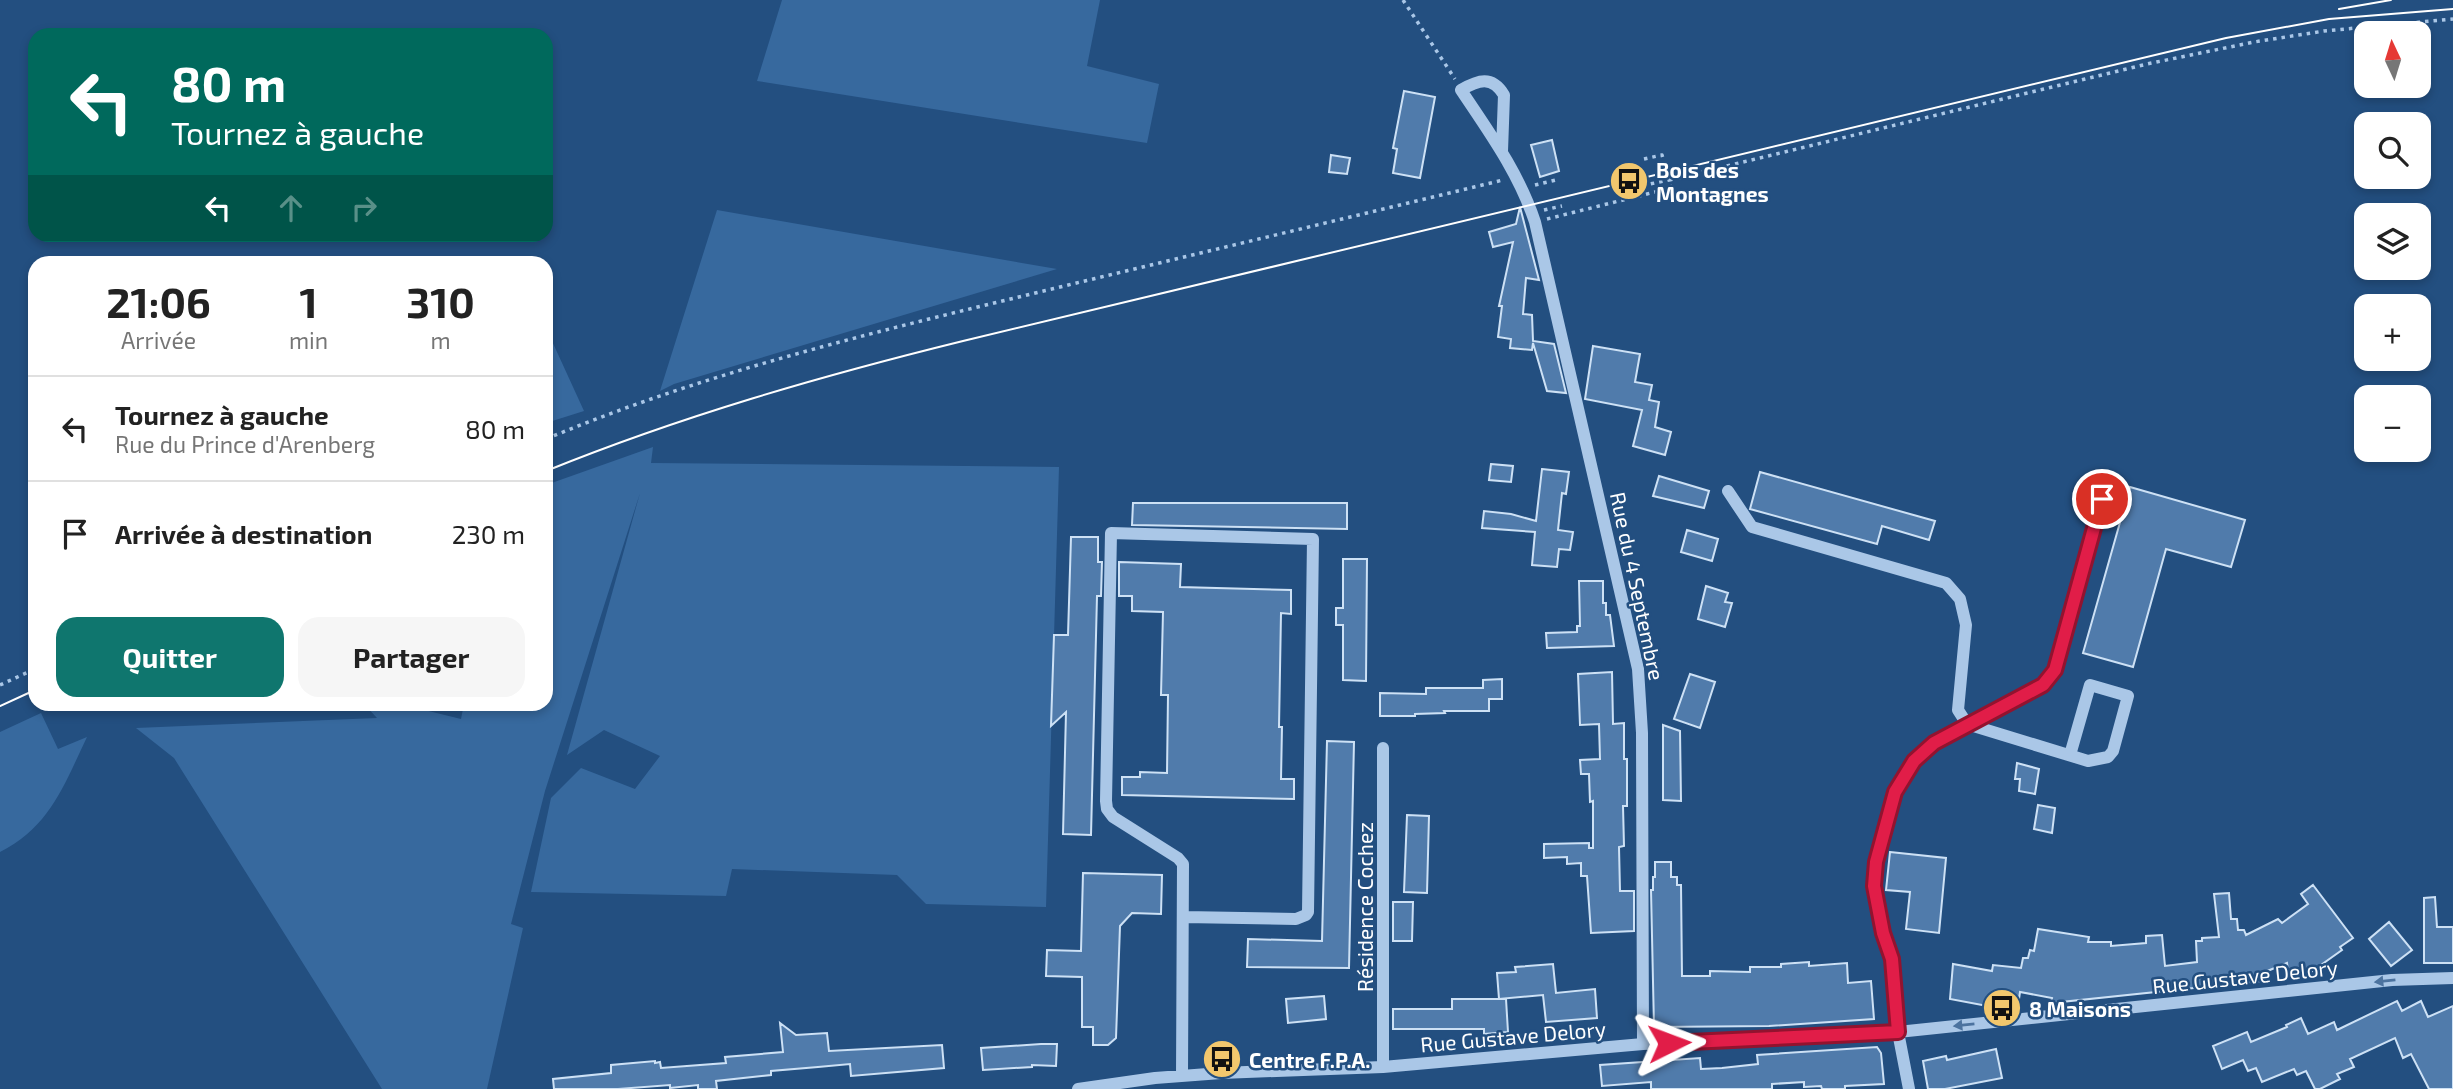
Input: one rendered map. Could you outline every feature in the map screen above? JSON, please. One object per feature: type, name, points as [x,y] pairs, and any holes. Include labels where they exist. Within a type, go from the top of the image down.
[{"type":"street","points":[[1461,90],[1486,80],[1502,91],[1505,100],[1502,151]]},
{"type":"street","name":"Rue du 4 Septembre","points":[[1461,90],[1502,151],[1535,222],[1636,655],[1640,682],[1642,746],[1643,1044]]},
{"type":"street","points":[[1728,491],[1752,527],[1946,583],[1960,599],[1966,625],[1958,710],[1967,724],[2088,761],[2108,757],[2113,751],[2128,696],[2090,685],[2070,755]]},
{"type":"street","points":[[1909,1089],[1898,1032],[1892,959],[1875,902],[1876,862],[1895,792],[1914,761],[1934,743],[2043,685],[2055,670],[2102,499]]},
{"type":"street","points":[[1182,1076],[1182,864],[1178,858],[1113,817],[1107,809],[1111,533],[1313,539],[1308,912],[1296,919],[1184,917]]},
{"type":"street","name":"Résidence Cochez","points":[[1382,1067],[1384,748]]},
{"type":"street","name":"Rue Gustave Delory","points":[[1078,1089],[1242,1071],[1382,1067],[1643,1044],[1898,1032],[2392,980],[2453,978]]},
{"type":"path","points":[[1403,0],[1461,90]]},
{"type":"path","points":[[1650,184],[2147,64],[2254,42],[2324,31],[2453,19]]},
{"type":"path","points":[[1535,222],[1671,188],[1662,155],[1644,159]]},
{"type":"path","points":[[553,436],[698,384],[855,339],[1519,183],[1556,180]]},
{"type":"path","points":[[0,685],[28,672]]},
{"type":"shaded area","points":[[782,0],[1100,0],[1087,66],[1159,84],[1147,143],[757,81]]},
{"type":"shaded area","points":[[717,210],[1057,269],[674,384],[660,391]]},
{"type":"shaded area","points":[[553,343],[584,411],[553,421]]},
{"type":"shaded area","points":[[653,447],[651,463],[1059,467],[1046,907],[926,904],[897,875],[732,869],[726,896],[531,892],[551,798],[581,768],[635,789],[660,756],[604,730],[567,755],[640,493],[545,791],[511,924],[523,928],[487,1089],[382,1089],[174,758],[136,728],[377,718],[370,711],[428,711],[461,719],[463,711],[553,711],[553,483]]},
{"type":"shaded area","points":[[41,713],[58,749],[87,737],[54,803],[31,830],[0,852],[0,732]]},
{"type":"building","points":[[1404,91],[1435,97],[1420,178],[1393,173],[1397,149],[1393,148]]},
{"type":"building","points":[[1552,140],[1559,171],[1540,177],[1531,145]]},
{"type":"building","points":[[1331,155],[1350,158],[1347,174],[1329,172]]},
{"type":"building","points":[[1520,207],[1539,280],[1526,278],[1523,314],[1532,315],[1533,341],[1554,344],[1566,393],[1547,391],[1533,343],[1532,350],[1510,348],[1511,339],[1498,337],[1502,306],[1499,306],[1513,242],[1493,247],[1489,232],[1516,224]]},
{"type":"building","points":[[1593,346],[1640,354],[1635,382],[1652,385],[1649,400],[1659,402],[1655,427],[1671,432],[1665,455],[1633,446],[1642,410],[1585,399]]},
{"type":"building","points":[[1491,464],[1513,466],[1511,482],[1489,480]]},
{"type":"building","points":[[1542,469],[1569,472],[1566,494],[1562,493],[1558,530],[1573,532],[1570,550],[1559,549],[1557,567],[1532,565],[1535,532],[1482,528],[1484,511],[1511,514],[1536,521]]},
{"type":"building","points":[[1760,472],[1935,521],[1929,540],[1882,526],[1877,544],[1750,509]]},
{"type":"building","points":[[1659,476],[1709,491],[1704,508],[1653,496]]},
{"type":"building","points":[[2130,487],[2245,520],[2231,567],[2166,549],[2133,667],[2083,653]]},
{"type":"building","points":[[1133,503],[1347,503],[1347,529],[1132,525]]},
{"type":"building","points":[[1687,530],[1718,539],[1712,561],[1681,552]]},
{"type":"building","points":[[1071,537],[1098,537],[1098,562],[1102,562],[1101,596],[1097,596],[1091,835],[1063,834],[1066,712],[1051,726],[1054,635],[1068,635]]},
{"type":"building","points":[[1343,559],[1367,559],[1366,681],[1343,680],[1343,625],[1336,625],[1336,608],[1343,608]]},
{"type":"building","points":[[1119,562],[1181,564],[1180,587],[1291,590],[1291,614],[1281,613],[1279,727],[1282,727],[1281,779],[1294,779],[1294,799],[1122,795],[1122,777],[1140,777],[1140,772],[1167,773],[1168,695],[1161,695],[1163,612],[1132,611],[1132,596],[1119,596]]},
{"type":"building","points":[[1579,581],[1603,581],[1603,603],[1606,603],[1606,615],[1610,615],[1614,646],[1547,648],[1546,633],[1577,632],[1577,626],[1580,626]]},
{"type":"building","points":[[1706,586],[1728,593],[1725,602],[1732,603],[1725,627],[1698,619]]},
{"type":"building","points":[[1612,672],[1613,724],[1624,723],[1624,759],[1627,759],[1627,806],[1623,806],[1624,846],[1619,847],[1620,891],[1634,891],[1634,931],[1591,933],[1587,876],[1581,876],[1581,863],[1567,864],[1567,857],[1544,858],[1544,844],[1589,843],[1589,848],[1593,848],[1593,801],[1590,802],[1589,774],[1581,774],[1580,760],[1600,759],[1599,724],[1580,725],[1578,674]]},
{"type":"building","points":[[1690,674],[1715,682],[1700,728],[1674,719]]},
{"type":"building","points":[[1502,679],[1502,699],[1489,699],[1489,711],[1380,716],[1380,693],[1426,694],[1426,688],[1483,688],[1483,680]]},
{"type":"building","points":[[1663,725],[1680,731],[1681,801],[1663,800]]},
{"type":"building","points":[[1327,741],[1354,742],[1349,968],[1247,967],[1248,939],[1322,941]]},
{"type":"building","points":[[2017,763],[2039,769],[2035,794],[2019,791],[2020,779],[2015,779]]},
{"type":"building","points":[[2038,805],[2055,808],[2052,833],[2034,829]]},
{"type":"building","points":[[1407,815],[1429,816],[1427,893],[1404,892]]},
{"type":"building","points":[[1890,852],[1946,858],[1939,933],[1906,929],[1910,892],[1886,890]]},
{"type":"building","points":[[1655,862],[1671,862],[1671,877],[1677,877],[1677,885],[1681,885],[1682,976],[1710,976],[1710,971],[1750,972],[1750,967],[1781,967],[1781,964],[1809,962],[1809,966],[1847,963],[1848,983],[1871,981],[1874,1019],[1769,1026],[1654,1027],[1651,890],[1655,877]]},
{"type":"building","points":[[1083,873],[1162,875],[1161,914],[1132,913],[1120,926],[1116,1038],[1108,1045],[1093,1045],[1093,1027],[1082,1027],[1082,977],[1046,976],[1047,950],[1081,951]]},
{"type":"building","points":[[2313,885],[2353,938],[2340,947],[2342,950],[2304,977],[2289,978],[2287,963],[2260,974],[2261,981],[2051,1003],[2052,998],[2020,992],[2018,1006],[1998,1008],[1950,999],[1953,964],[1992,971],[1993,965],[2021,968],[2023,958],[2028,958],[2030,950],[2034,951],[2038,929],[2089,937],[2088,942],[2111,942],[2111,946],[2146,943],[2146,936],[2162,935],[2165,966],[2197,962],[2196,941],[2219,937],[2214,894],[2229,893],[2231,919],[2237,919],[2238,930],[2244,930],[2246,935],[2278,919],[2282,923],[2308,904],[2301,894]]},
{"type":"building","points":[[2435,897],[2437,927],[2453,927],[2453,963],[2424,963],[2424,898]]},
{"type":"building","points":[[1393,902],[1413,902],[1412,941],[1393,941]]},
{"type":"building","points":[[2389,922],[2412,950],[2391,966],[2369,939]]},
{"type":"building","points":[[1553,964],[1556,993],[1595,989],[1597,1018],[1546,1022],[1543,995],[1499,999],[1497,973],[1516,972],[1515,967]]},
{"type":"building","points":[[1324,996],[1326,1019],[1288,1023],[1286,999]]},
{"type":"building","points":[[1452,999],[1506,999],[1508,1032],[1484,1034],[1484,1029],[1393,1029],[1393,1009],[1452,1009]]},
{"type":"building","points":[[2397,1001],[2402,1011],[2421,1001],[2428,1017],[2453,1006],[2453,1089],[2429,1089],[2411,1054],[2403,1058],[2395,1038],[2350,1059],[2354,1067],[2337,1074],[2340,1079],[2320,1089],[2315,1089],[2306,1071],[2297,1075],[2294,1069],[2262,1082],[2256,1068],[2248,1071],[2243,1060],[2222,1069],[2213,1046],[2247,1032],[2251,1042],[2301,1018],[2308,1034],[2334,1022],[2337,1030]]},
{"type":"building","points":[[780,1023],[796,1035],[827,1033],[829,1051],[942,1045],[944,1068],[851,1076],[850,1064],[771,1071],[771,1075],[716,1081],[717,1089],[698,1089],[698,1085],[670,1088],[670,1085],[618,1089],[554,1089],[553,1079],[611,1073],[611,1065],[655,1061],[660,1062],[661,1068],[726,1063],[725,1057],[783,1052]]},
{"type":"building","points":[[1057,1044],[1056,1066],[1032,1065],[983,1070],[981,1048]]},
{"type":"building","points":[[1877,1047],[1881,1053],[1884,1084],[1845,1086],[1845,1089],[1804,1087],[1804,1082],[1772,1084],[1772,1089],[1651,1089],[1651,1082],[1602,1086],[1600,1065],[1700,1058],[1701,1069],[1722,1068],[1758,1064],[1757,1055]]},
{"type":"building","points":[[1996,1049],[2002,1078],[1945,1089],[1928,1089],[1923,1061],[1946,1056],[1947,1060]]},
{"type":"tram line","points":[[2339,9],[2391,0]]},
{"type":"tram line","points":[[553,468],[649,432],[752,398],[963,341],[2226,38],[2329,19],[2453,9]]},
{"type":"tram line","points":[[0,706],[28,693]]},
{"type":"place","name":"Bois des Montagnes","points":[[1629,181]]},
{"type":"place","name":"8 Maisons","points":[[2002,1008]]},
{"type":"place","name":"Centre F.P.A.","points":[[1222,1059]]},
{"type":"route","points":[[1669,1043],[1898,1032],[1892,959],[1875,902],[1874,886],[1876,862],[1895,792],[1914,761],[1934,743],[2043,685],[2055,670],[2102,499]]}]
